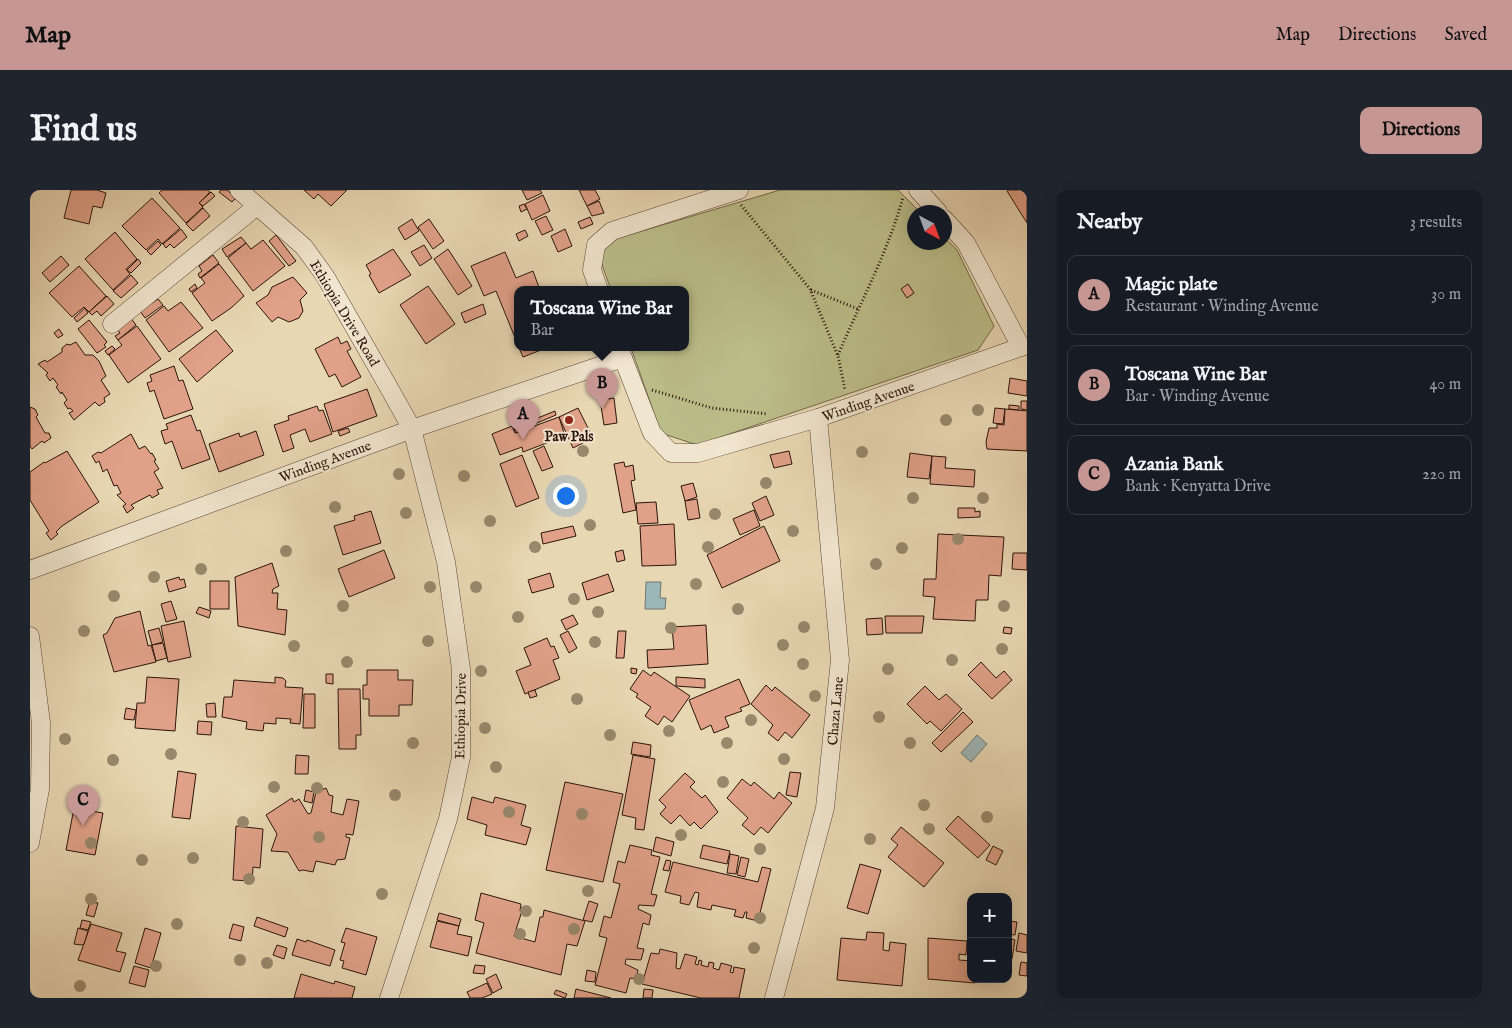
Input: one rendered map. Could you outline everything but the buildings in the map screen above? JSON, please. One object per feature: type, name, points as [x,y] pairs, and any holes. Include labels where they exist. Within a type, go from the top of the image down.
[{"type":"street","name":"Ethiopia Drive Road","points":[[239,190],[304,247],[325,276],[412,429]]},
{"type":"street","points":[[918,190],[932,205]]},
{"type":"street","points":[[598,286],[592,270],[596,245],[612,231],[734,191]]},
{"type":"street","points":[[112,324],[257,206]]},
{"type":"street","name":"Winding Avenue","points":[[30,570],[621,353],[652,433],[671,452],[698,453],[849,408],[1024,347],[966,243],[952,228]]},
{"type":"street","name":"Chaza Lane","points":[[774,998],[825,808],[840,660],[818,418]]},
{"type":"street","name":"Ethiopia Drive","points":[[389,998],[448,819],[460,756],[462,669],[446,562],[412,429]]},
{"type":"street","points":[[30,636],[41,724],[40,789],[30,843]]},
{"type":"path","points":[[838,356],[892,236],[905,190]]},
{"type":"path","points":[[734,191],[765,236],[810,289],[838,356],[849,408]]},
{"type":"path","points":[[810,289],[858,309]]},
{"type":"path","points":[[633,384],[712,408],[770,414]]},
{"type":"green space","points":[[780,190],[898,190],[913,205],[907,205],[907,250],[952,250],[952,245],[957,250],[994,326],[978,350],[697,445],[661,433],[632,351],[689,351],[689,286],[610,286],[595,245]]},
{"type":"water","points":[[646,582],[661,582],[660,598],[666,598],[665,609],[645,609]]},
{"type":"water","points":[[977,735],[987,744],[971,762],[961,753]]},
{"type":"place","name":"Toscana Wine Bar","points":[[602,409]]},
{"type":"place","name":"Paw Pals","points":[[569,420]]},
{"type":"place","name":"Magic plate","points":[[523,440]]},
{"type":"place","name":"Azania Bank","points":[[83,826]]}]
